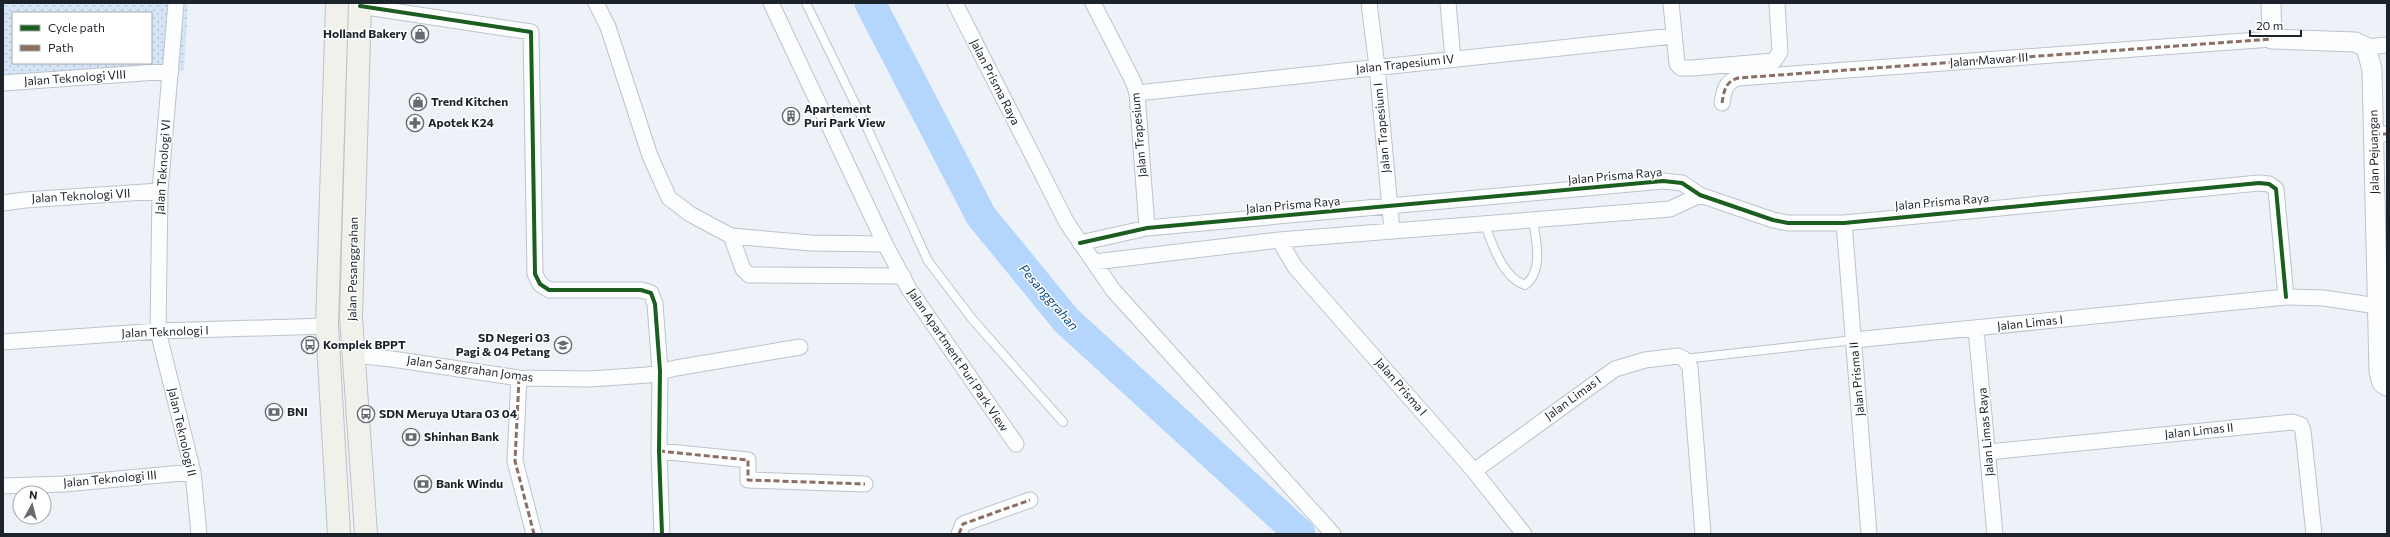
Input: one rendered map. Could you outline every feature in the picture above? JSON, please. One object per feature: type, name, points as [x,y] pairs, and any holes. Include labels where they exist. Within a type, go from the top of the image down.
[{"type":"main road","name":"Jalan Pesanggrahan","points":[[336,3],[327,326],[339,534]]},
{"type":"main road","name":"Jalan Pesanggrahan","points":[[360,4],[351,293],[353,355],[366,534]]},
{"type":"main road","points":[[334,86],[358,88]]},
{"type":"main road","points":[[332,110],[357,112]]},
{"type":"street","name":"Jalan Teknologi VI","points":[[158,331],[160,191],[176,3]]},
{"type":"street","points":[[596,3],[608,27],[650,156],[669,198],[690,214],[731,236],[811,243],[885,244]]},
{"type":"street","name":"Jalan Apartment Puri Park View","points":[[771,3],[885,244],[909,289],[1016,444]]},
{"type":"street","name":"Jalan Prisma Raya","points":[[955,3],[1067,223],[1080,243],[1147,228],[1663,181],[1682,183],[1700,195],[1788,223],[1844,223],[2236,184],[2269,184],[2276,189],[2286,297]]},
{"type":"street","name":"Jalan Trapesium","points":[[1094,3],[1133,81],[1137,93],[1147,228]]},
{"type":"street","name":"Jalan Trapesium I","points":[[1369,3],[1377,67],[1392,230]]},
{"type":"street","points":[[1448,3],[1453,59]]},
{"type":"street","points":[[1671,3],[1673,36],[1677,64],[1681,68],[1774,61],[1780,52],[1777,3]]},
{"type":"street","points":[[2271,3],[2272,38],[2345,40],[2366,47],[2387,45]]},
{"type":"street","points":[[360,4],[531,32],[535,274],[540,284],[549,290],[641,290],[651,293],[655,304],[660,371],[659,451],[662,534]]},
{"type":"street","name":"Jalan Trapesium IV","points":[[1137,93],[1673,36]]},
{"type":"street","name":"Jalan Mawar III","points":[[1722,102],[1725,87],[1731,80],[1738,78],[2272,38]]},
{"type":"street","name":"Jalan Pejuangan","points":[[2366,47],[2372,70],[2381,134],[2377,306],[2379,372],[2382,383],[2387,386]]},
{"type":"street","name":"Jalan Teknologi VIII","points":[[3,83],[171,71]]},
{"type":"street","name":"Jalan Teknologi VII","points":[[3,203],[25,200],[160,191]]},
{"type":"street","points":[[1094,262],[1279,240],[1392,230],[1486,225],[1670,209],[1700,195]]},
{"type":"street","name":"Jalan Prisma II","points":[[1844,223],[1869,534]]},
{"type":"street","name":"Jalan Apartment Puri Park View","points":[[731,236],[743,269],[749,274],[903,276]]},
{"type":"street","name":"Jalan Prisma I","points":[[1279,240],[1295,267],[1474,471],[1524,534]]},
{"type":"street","points":[[1080,243],[1113,290],[1333,534]]},
{"type":"street","name":"Jalan Limas I","points":[[1854,340],[2286,297],[2324,298],[2377,306]]},
{"type":"street","name":"Jalan Teknologi I","points":[[3,342],[158,331],[327,326]]},
{"type":"street","name":"Jalan Limas Raya","points":[[1976,329],[1995,534]]},
{"type":"street","name":"Jalan Teknologi II","points":[[158,331],[193,472],[200,534]]},
{"type":"street","name":"Jalan Sanggrahan Jomas","points":[[353,355],[392,359],[520,378],[598,379],[648,376],[660,371],[800,347]]},
{"type":"street","name":"Jalan Limas I","points":[[1474,471],[1615,370],[1645,360],[1678,356],[1687,363]]},
{"type":"street","points":[[1687,363],[1703,534]]},
{"type":"street","points":[[520,378],[515,461],[519,484],[534,534]]},
{"type":"street","name":"Jalan Limas II","points":[[1988,452],[2293,422],[2301,425],[2303,431],[2314,534]]},
{"type":"street","points":[[659,451],[748,460],[748,480],[865,484]]},
{"type":"street","name":"Jalan Teknologi III","points":[[3,486],[64,484],[193,472]]},
{"type":"street","points":[[959,534],[963,524],[1030,500]]},
{"type":"lane","points":[[806,3],[869,132],[928,261],[973,320],[1063,422]]},
{"type":"lane","points":[[1486,225],[1492,243],[1507,271],[1520,283],[1526,284],[1531,280],[1536,265],[1538,252],[1533,220]]},
{"type":"lane","name":"Jalan Limas I","points":[[1687,363],[1854,340]]},
{"type":"shaded area","points":[[3,3],[188,3],[184,70],[3,79]]},
{"type":"waterway","name":"Pesanggrahan","points":[[870,3],[981,216],[1066,320],[1300,534]]},
{"type":"marked path","points":[[1722,103],[1726,88],[1730,82],[1738,78],[2272,39]]},
{"type":"marked path","points":[[2374,134],[2387,134]]},
{"type":"marked path","points":[[519,378],[515,461],[534,534]]},
{"type":"marked path","points":[[659,451],[748,460],[748,480],[865,484]]},
{"type":"marked path","points":[[959,534],[963,524],[1030,500]]},
{"type":"cycle path","points":[[360,6],[531,32],[535,274],[540,284],[549,290],[641,290],[651,293],[655,304],[660,371],[659,451],[662,534]]},
{"type":"cycle path","points":[[1080,243],[1147,228],[1663,181],[1682,183],[1700,195],[1773,220],[1788,223],[1844,223],[2259,183],[2269,184],[2276,189],[2286,297]]},
{"type":"place","name":"Holland Bakery","points":[[420,34]]},
{"type":"place","name":"Trend Kitchen","points":[[418,102]]},
{"type":"place","name":"Apartement Puri Park View","points":[[791,116]]},
{"type":"place","name":"Apotek K24","points":[[415,123]]},
{"type":"place","name":"Komplek BPPT","points":[[310,345]]},
{"type":"place","name":"SD Negeri 03 Pagi & 04 Petang","points":[[563,345]]},
{"type":"place","name":"BNI","points":[[274,412]]},
{"type":"place","name":"SDN Meruya Utara 03 04","points":[[366,414]]},
{"type":"place","name":"Shinhan Bank","points":[[411,437]]},
{"type":"place","name":"Bank Windu","points":[[423,484]]}]
